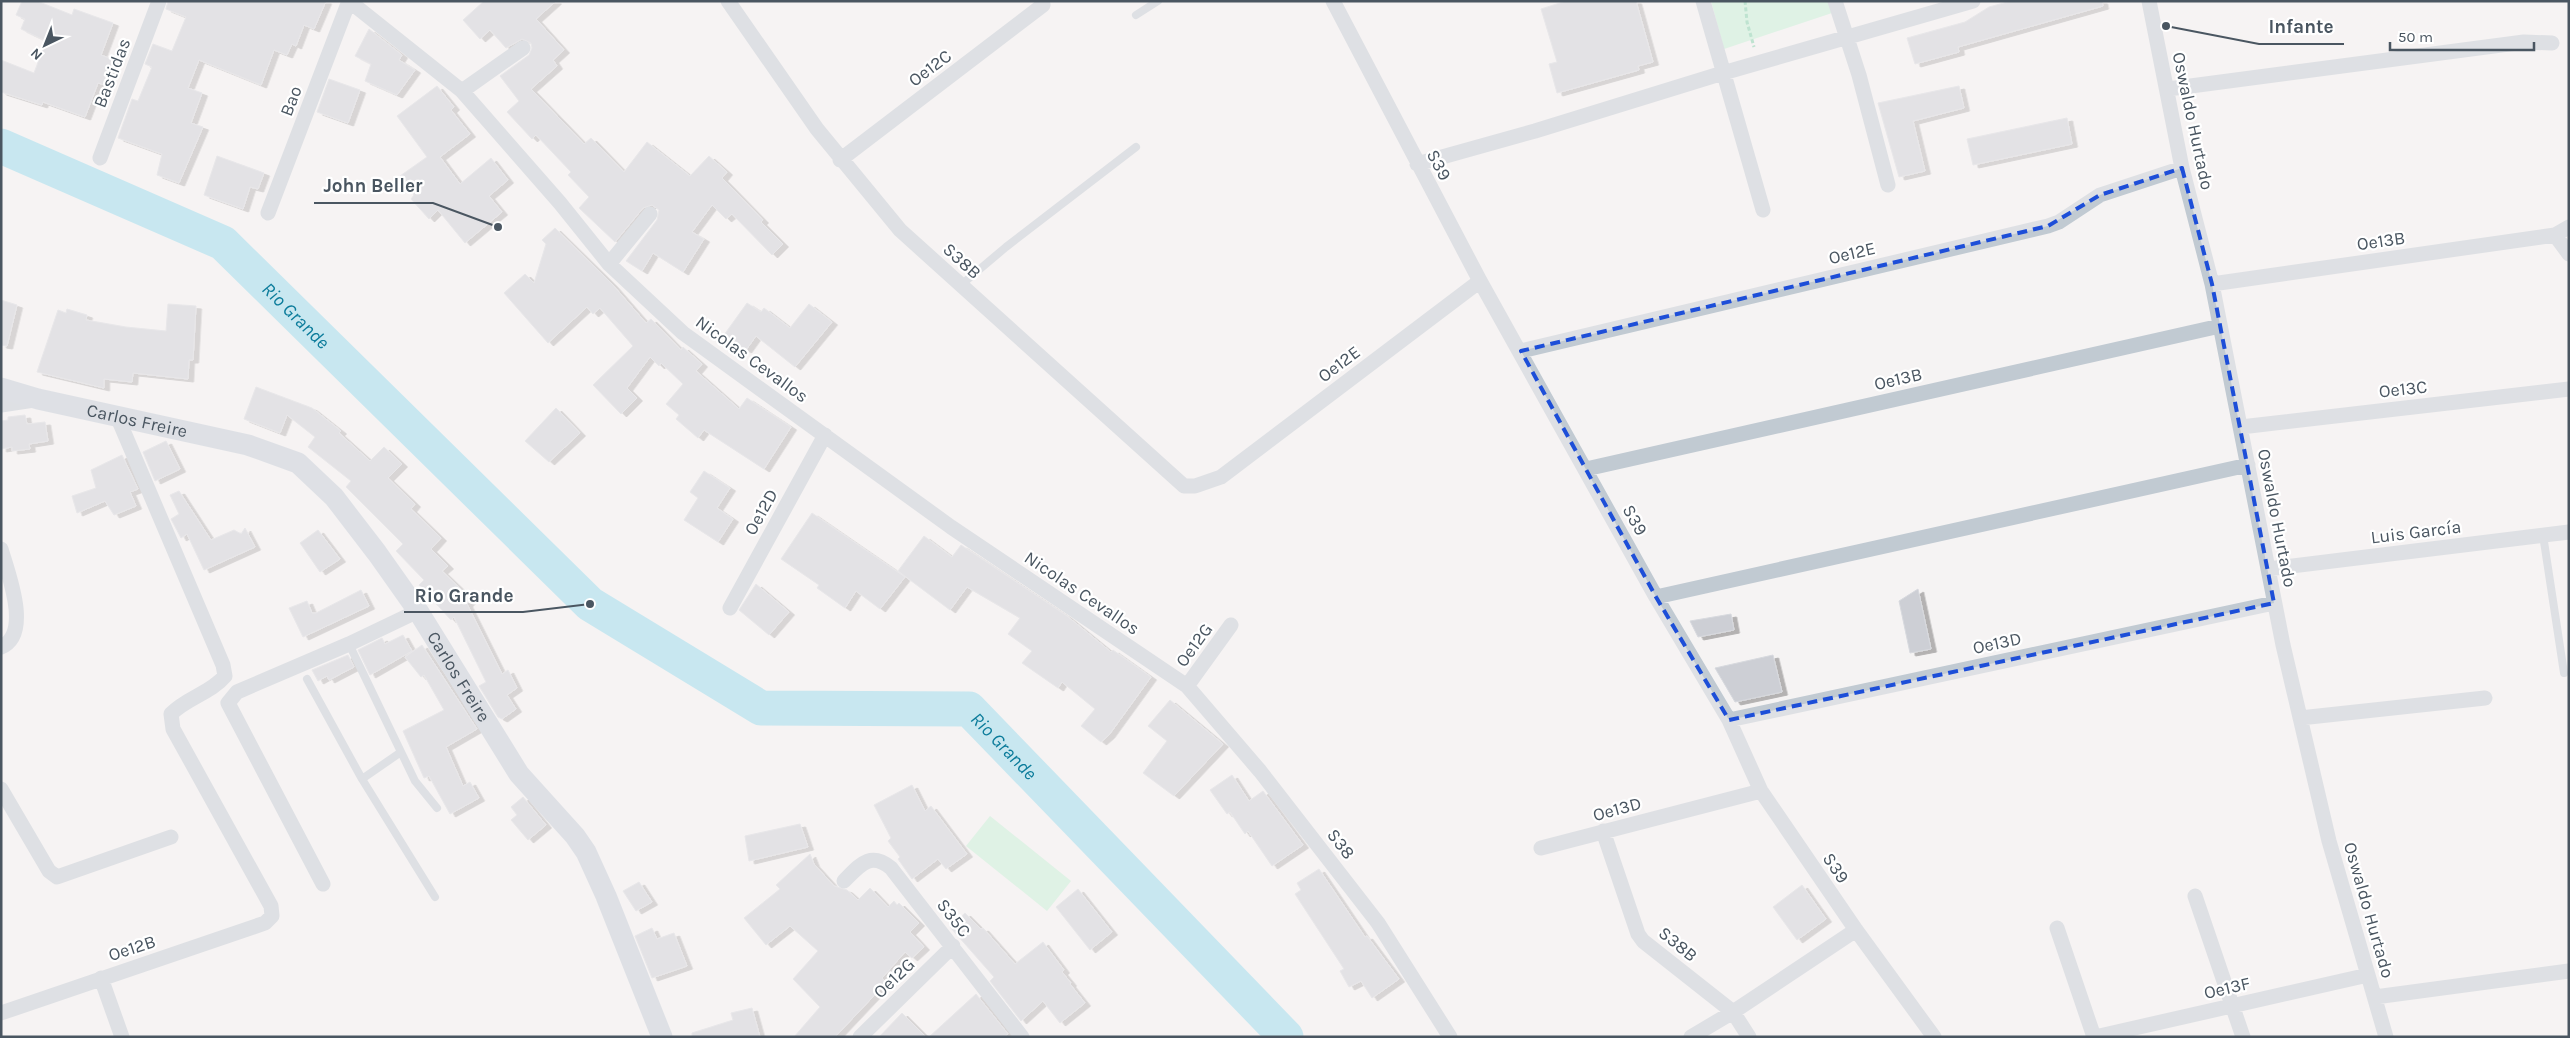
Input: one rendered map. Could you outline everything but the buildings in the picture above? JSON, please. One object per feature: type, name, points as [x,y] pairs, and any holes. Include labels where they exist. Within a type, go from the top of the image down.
[{"type":"street","name":"Bastidas","points":[[100,158],[159,1]]},
{"type":"street","name":"Nicolas Cevallos","points":[[349,1],[462,91],[560,203],[609,264],[683,333],[951,527],[1187,686]]},
{"type":"street","name":"Bao","points":[[268,213],[349,1]]},
{"type":"street","name":"S38B","points":[[728,1],[840,160],[900,230],[1184,486],[1203,484],[1221,477]]},
{"type":"street","name":"S39","points":[[1333,1],[1480,281],[1521,351],[1656,597],[1729,720],[1761,791],[1856,930],[1934,1037]]},
{"type":"street","points":[[1703,1],[1763,210]]},
{"type":"street","points":[[1835,1],[1859,75],[1888,185]]},
{"type":"street","points":[[1417,164],[1535,131],[1723,73],[1973,1]]},
{"type":"street","name":"Oswaldo Hurtado","points":[[2149,1],[2168,89],[2182,168],[2212,284],[2274,603],[2300,718],[2329,841],[2386,1037]]},
{"type":"street","name":"Oe12C","points":[[840,160],[1043,5]]},
{"type":"street","points":[[2168,89],[2524,42],[2552,42]]},
{"type":"street","points":[[462,91],[523,48]]},
{"type":"street","name":"Oe12E","points":[[1521,351],[2048,226],[2059,222],[2100,195],[2182,168]]},
{"type":"street","points":[[609,264],[650,214]]},
{"type":"street","points":[[2569,227],[2555,235],[2569,254]]},
{"type":"street","name":"Oe13B","points":[[2212,284],[2555,235]]},
{"type":"street","name":"Oe12E","points":[[1221,477],[1480,281]]},
{"type":"street","name":"Oe13B","points":[[1586,469],[2220,326]]},
{"type":"street","name":"Carlos Freire","points":[[1,388],[38,399],[248,444],[298,463],[334,497],[418,611],[519,774],[576,836],[586,852],[606,896],[662,1037]]},
{"type":"street","name":"Oe13C","points":[[2241,427],[2569,389]]},
{"type":"street","points":[[1,405],[38,399]]},
{"type":"street","name":"Oe12B","points":[[1,1013],[265,923],[272,916],[271,906],[173,729],[171,714],[181,704],[219,683],[225,676],[223,665],[117,416]]},
{"type":"street","name":"Oe12D","points":[[730,608],[825,435]]},
{"type":"street","points":[[1656,597],[2248,465]]},
{"type":"street","name":"Luis García","points":[[2268,569],[2569,532]]},
{"type":"street","points":[[1,550],[18,612],[15,634],[7,645],[1,647]]},
{"type":"street","name":"Oe13D","points":[[1729,720],[2274,603]]},
{"type":"street","points":[[323,884],[228,703],[231,696],[237,692],[349,644],[418,611]]},
{"type":"street","name":"Oe12G","points":[[1187,686],[1231,625]]},
{"type":"street","name":"S38","points":[[1187,686],[1260,771],[1378,923],[1450,1037]]},
{"type":"street","points":[[2300,718],[2485,698]]},
{"type":"street","points":[[1,789],[48,871],[57,877],[171,837]]},
{"type":"street","name":"Oe13D","points":[[1540,848],[1761,791]]},
{"type":"street","name":"S38B","points":[[1603,831],[1638,934],[1643,941],[1733,1012],[1749,1037]]},
{"type":"street","name":"S35C","points":[[844,881],[860,865],[868,861],[883,861],[891,868],[1022,1037]]},
{"type":"street","points":[[2194,896],[2243,1037]]},
{"type":"street","points":[[2057,928],[2094,1037]]},
{"type":"street","points":[[1691,1037],[1733,1012],[1856,930]]},
{"type":"street","name":"Oe12G","points":[[862,1036],[953,946]]},
{"type":"street","points":[[2375,997],[2569,971]]},
{"type":"street","name":"Oe13F","points":[[2094,1037],[2368,975]]},
{"type":"street","points":[[101,978],[122,1037]]},
{"type":"lane","points":[[1136,16],[1158,1]]},
{"type":"lane","points":[[961,285],[1006,247],[1136,147]]},
{"type":"lane","points":[[2543,535],[2564,673]]},
{"type":"lane","points":[[349,644],[415,781],[437,808]]},
{"type":"lane","points":[[308,678],[362,779],[435,897]]},
{"type":"lane","points":[[362,779],[401,752]]},
{"type":"path","points":[[1745,1],[1747,22],[1759,63]]},
{"type":"highlighted area","points":[[2182,168],[2212,284],[2274,603],[1729,720],[1656,597],[1521,351],[2048,226],[2100,195]]},
{"type":"green space","points":[[1711,1],[1828,1],[1832,13],[1724,49]]},
{"type":"green space","points":[[990,816],[1071,881],[1047,911],[966,846]]},
{"type":"waterway","name":"Rio Grande","points":[[1,146],[223,243],[590,604],[761,708],[969,709],[1286,1037]]},
{"type":"place","name":"Infante","points":[[2166,26]]},
{"type":"place","name":"John Beller","points":[[498,227]]},
{"type":"place","name":"Rio Grande","points":[[590,604]]}]
